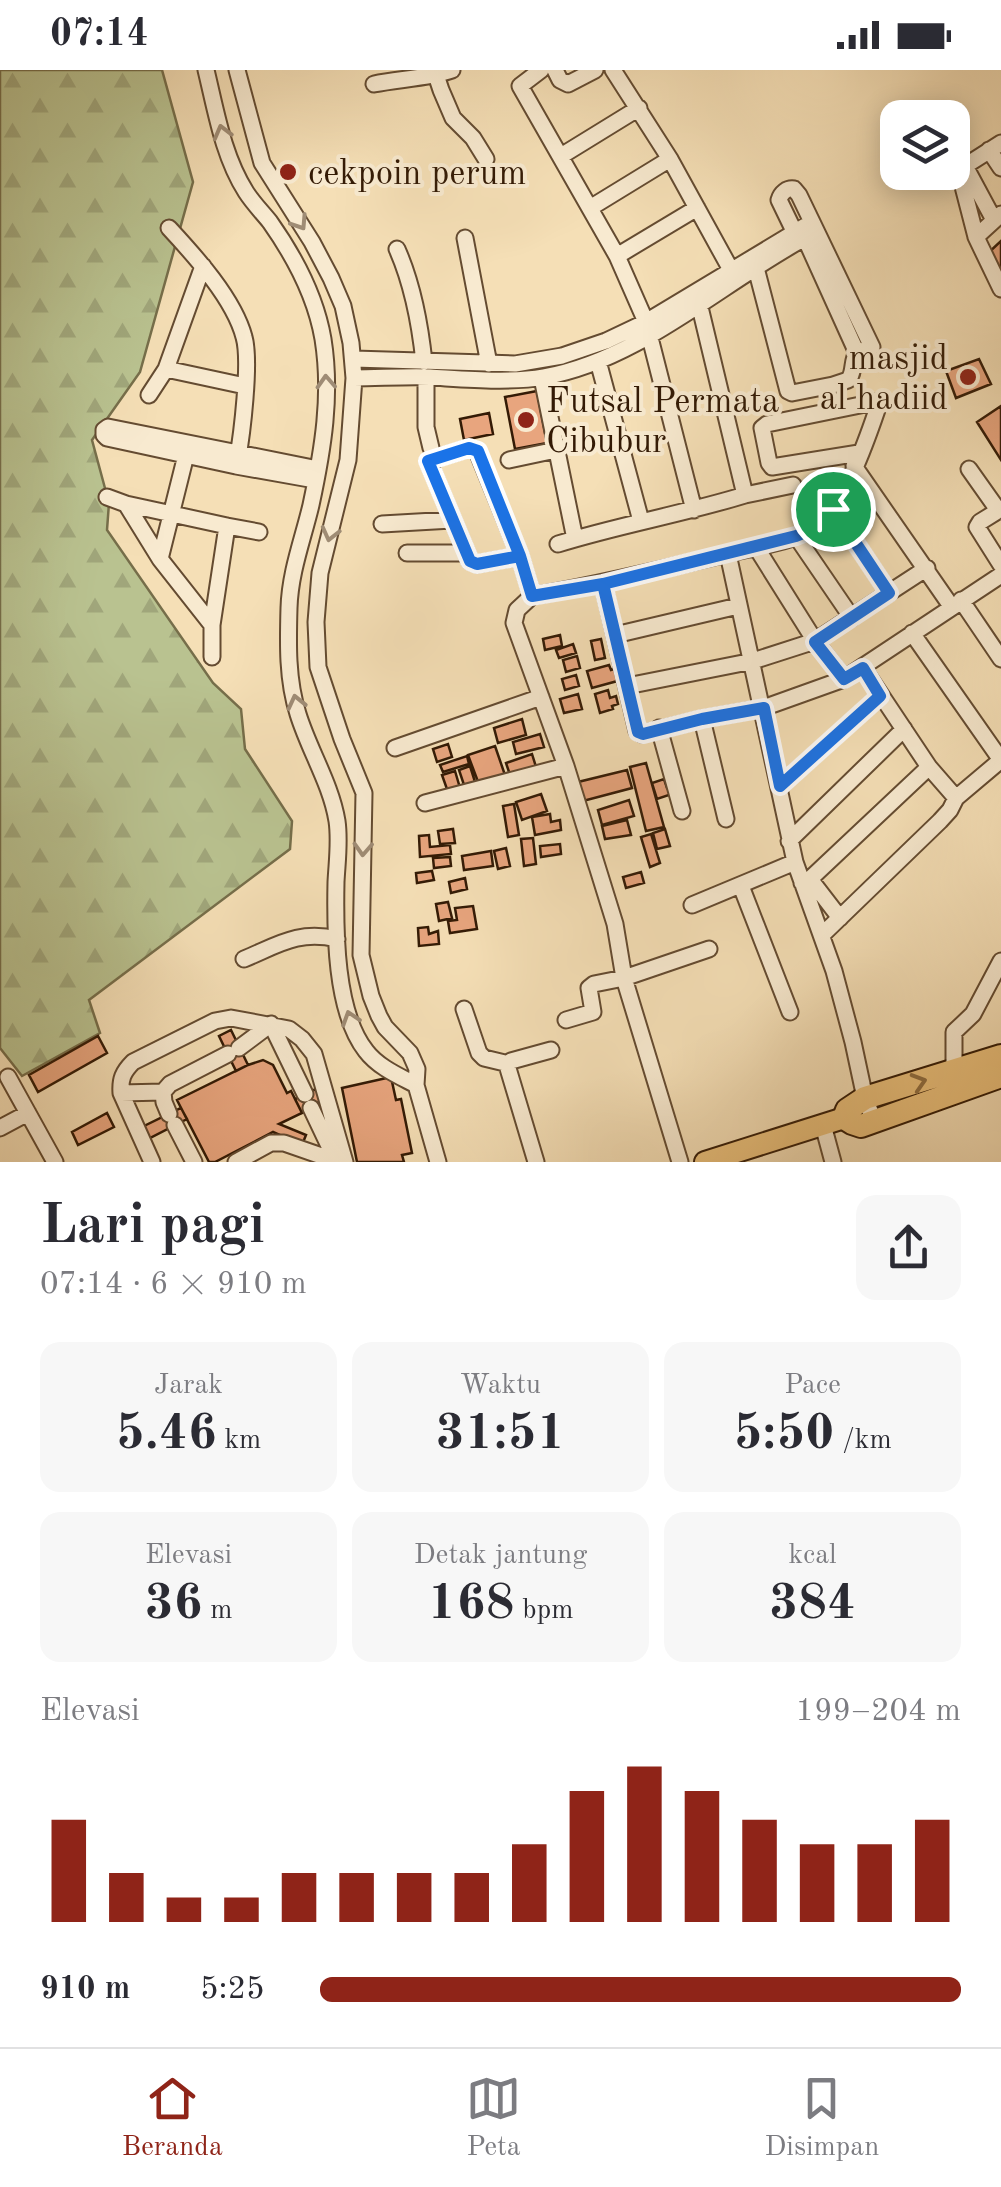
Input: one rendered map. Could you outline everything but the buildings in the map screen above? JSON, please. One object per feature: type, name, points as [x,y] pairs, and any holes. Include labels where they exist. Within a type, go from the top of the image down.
[{"type":"highway","points":[[834,1122],[852,1104],[865,1098],[1001,1056]]},
{"type":"highway","points":[[834,1122],[861,1126],[1001,1076]]},
{"type":"main road","points":[[716,1160],[834,1122]]},
{"type":"street","points":[[206,70],[224,143],[312,242],[343,306],[354,378],[348,460],[320,573],[318,666],[364,793],[361,955],[379,1016],[417,1068],[416,1085],[438,1162]]},
{"type":"street","points":[[237,70],[262,163],[257,184],[268,220],[295,264],[316,311],[328,386],[316,474],[293,574],[288,658],[298,714],[337,820],[337,939],[345,1002],[354,1032],[367,1053],[416,1085]]},
{"type":"street","points":[[541,70],[520,86],[617,256],[648,328],[694,510]]},
{"type":"street","points":[[555,70],[560,80],[568,84],[595,70]]},
{"type":"street","points":[[613,70],[670,158],[731,270]]},
{"type":"street","points":[[374,84],[442,72],[446,106],[486,159]]},
{"type":"street","points":[[562,156],[639,108]]},
{"type":"street","points":[[970,163],[995,146],[1001,168]]},
{"type":"street","points":[[590,208],[670,158]]},
{"type":"street","points":[[970,174],[997,217],[976,237]]},
{"type":"street","points":[[963,190],[976,237],[1001,290]]},
{"type":"street","points":[[617,256],[697,208]]},
{"type":"street","points":[[169,228],[204,266],[244,335],[245,386],[237,460]]},
{"type":"street","points":[[354,360],[425,370],[542,378],[598,361],[731,270],[806,231]]},
{"type":"street","points":[[354,378],[515,364],[562,356],[648,328],[698,304],[806,231]]},
{"type":"street","points":[[756,268],[786,388],[790,392],[810,391],[848,380],[852,361],[864,350],[806,231]]},
{"type":"street","points":[[465,238],[489,364]]},
{"type":"street","points":[[398,250],[414,301],[425,370],[426,427],[431,448]]},
{"type":"street","points":[[149,395],[166,369],[204,266]]},
{"type":"street","points":[[698,304],[745,495]]},
{"type":"street","points":[[598,361],[642,521]]},
{"type":"street","points":[[166,369],[245,386]]},
{"type":"street","points":[[542,378],[575,539]]},
{"type":"street","points":[[680,1162],[624,978],[615,924],[566,766],[514,623],[517,610],[532,596],[603,584],[756,547],[816,528],[833,509],[857,460],[880,401],[767,424],[762,428],[772,467],[857,460]]},
{"type":"street","points":[[520,556],[477,564],[470,561],[428,461],[469,448],[480,455],[520,556],[532,596]]},
{"type":"street","points":[[160,559],[187,449],[316,474]]},
{"type":"street","points":[[509,460],[556,450]]},
{"type":"street","points":[[857,460],[926,568],[1001,659]]},
{"type":"street","points":[[969,468],[1000,510],[977,528],[1001,565]]},
{"type":"street","points":[[558,544],[793,486]]},
{"type":"street","points":[[107,497],[259,532]]},
{"type":"street","points":[[126,504],[160,559],[212,626]]},
{"type":"street","points":[[833,509],[889,593]]},
{"type":"street","points":[[382,524],[452,520]]},
{"type":"street","points":[[212,656],[212,626],[228,526]]},
{"type":"street","points":[[796,536],[852,618]]},
{"type":"street","points":[[756,547],[815,642],[844,679]]},
{"type":"street","points":[[407,553],[465,552]]},
{"type":"street","points":[[728,554],[795,862],[806,881],[840,918]]},
{"type":"street","points":[[627,686],[753,660],[815,642],[926,568]]},
{"type":"street","points":[[603,584],[638,732],[643,734],[764,708],[844,679],[1001,575]]},
{"type":"street","points":[[615,635],[738,606]]},
{"type":"street","points":[[822,935],[950,810],[956,798],[1001,760],[912,633]]},
{"type":"street","points":[[863,668],[929,766],[956,798]]},
{"type":"street","points":[[780,786],[880,696]]},
{"type":"street","points":[[396,748],[542,697]]},
{"type":"street","points":[[702,719],[726,819]]},
{"type":"street","points":[[659,728],[682,811]]},
{"type":"street","points":[[790,841],[904,729]]},
{"type":"street","points":[[425,803],[566,766]]},
{"type":"street","points":[[806,881],[929,766]]},
{"type":"street","points":[[692,905],[795,862]]},
{"type":"street","points":[[806,881],[874,1121]]},
{"type":"street","points":[[741,886],[790,1012]]},
{"type":"street","points":[[244,960],[291,938],[320,935],[337,939]]},
{"type":"street","points":[[566,1020],[592,1012],[591,986],[709,948]]},
{"type":"street","points":[[954,1071],[954,1032],[973,1014],[1001,961]]},
{"type":"street","points":[[464,1008],[484,1058],[508,1064],[550,1050]]},
{"type":"street","points":[[152,1162],[121,1093],[120,1081],[125,1070],[132,1062],[215,1021],[231,1018],[289,1029],[314,1054],[343,1162]]},
{"type":"street","points":[[194,1162],[164,1102],[163,1092],[170,1084],[234,1051],[272,1024]]},
{"type":"street","points":[[272,1024],[330,1148],[343,1162]]},
{"type":"street","points":[[508,1064],[536,1162]]},
{"type":"street","points":[[8,1076],[55,1162]]},
{"type":"street","points":[[121,1093],[163,1092]]},
{"type":"street","points":[[0,1128],[28,1113]]},
{"type":"street","points":[[833,1162],[834,1122]]},
{"type":"street","points":[[236,1162],[271,1143],[284,1143],[343,1162]]},
{"type":"green space","points":[[0,70],[162,70],[193,182],[140,372],[92,440],[109,503],[107,530],[213,683],[241,709],[245,749],[292,821],[290,849],[89,1000],[100,1033],[22,1076],[0,1048]]},
{"type":"place","name":"cekpoin perum","points":[[288,172]]},
{"type":"place","name":"masjid al hadiid","points":[[968,377]]},
{"type":"place","name":"Futsal Permata Cibubur","points":[[526,420]]},
{"type":"route","points":[[833,509],[810,532],[603,584],[532,596],[520,556],[477,564],[470,561],[428,461],[469,448],[478,451],[520,556],[532,596],[603,584],[638,732],[764,708],[780,786],[880,696],[863,668],[844,679],[815,642],[889,593],[833,509]]}]
